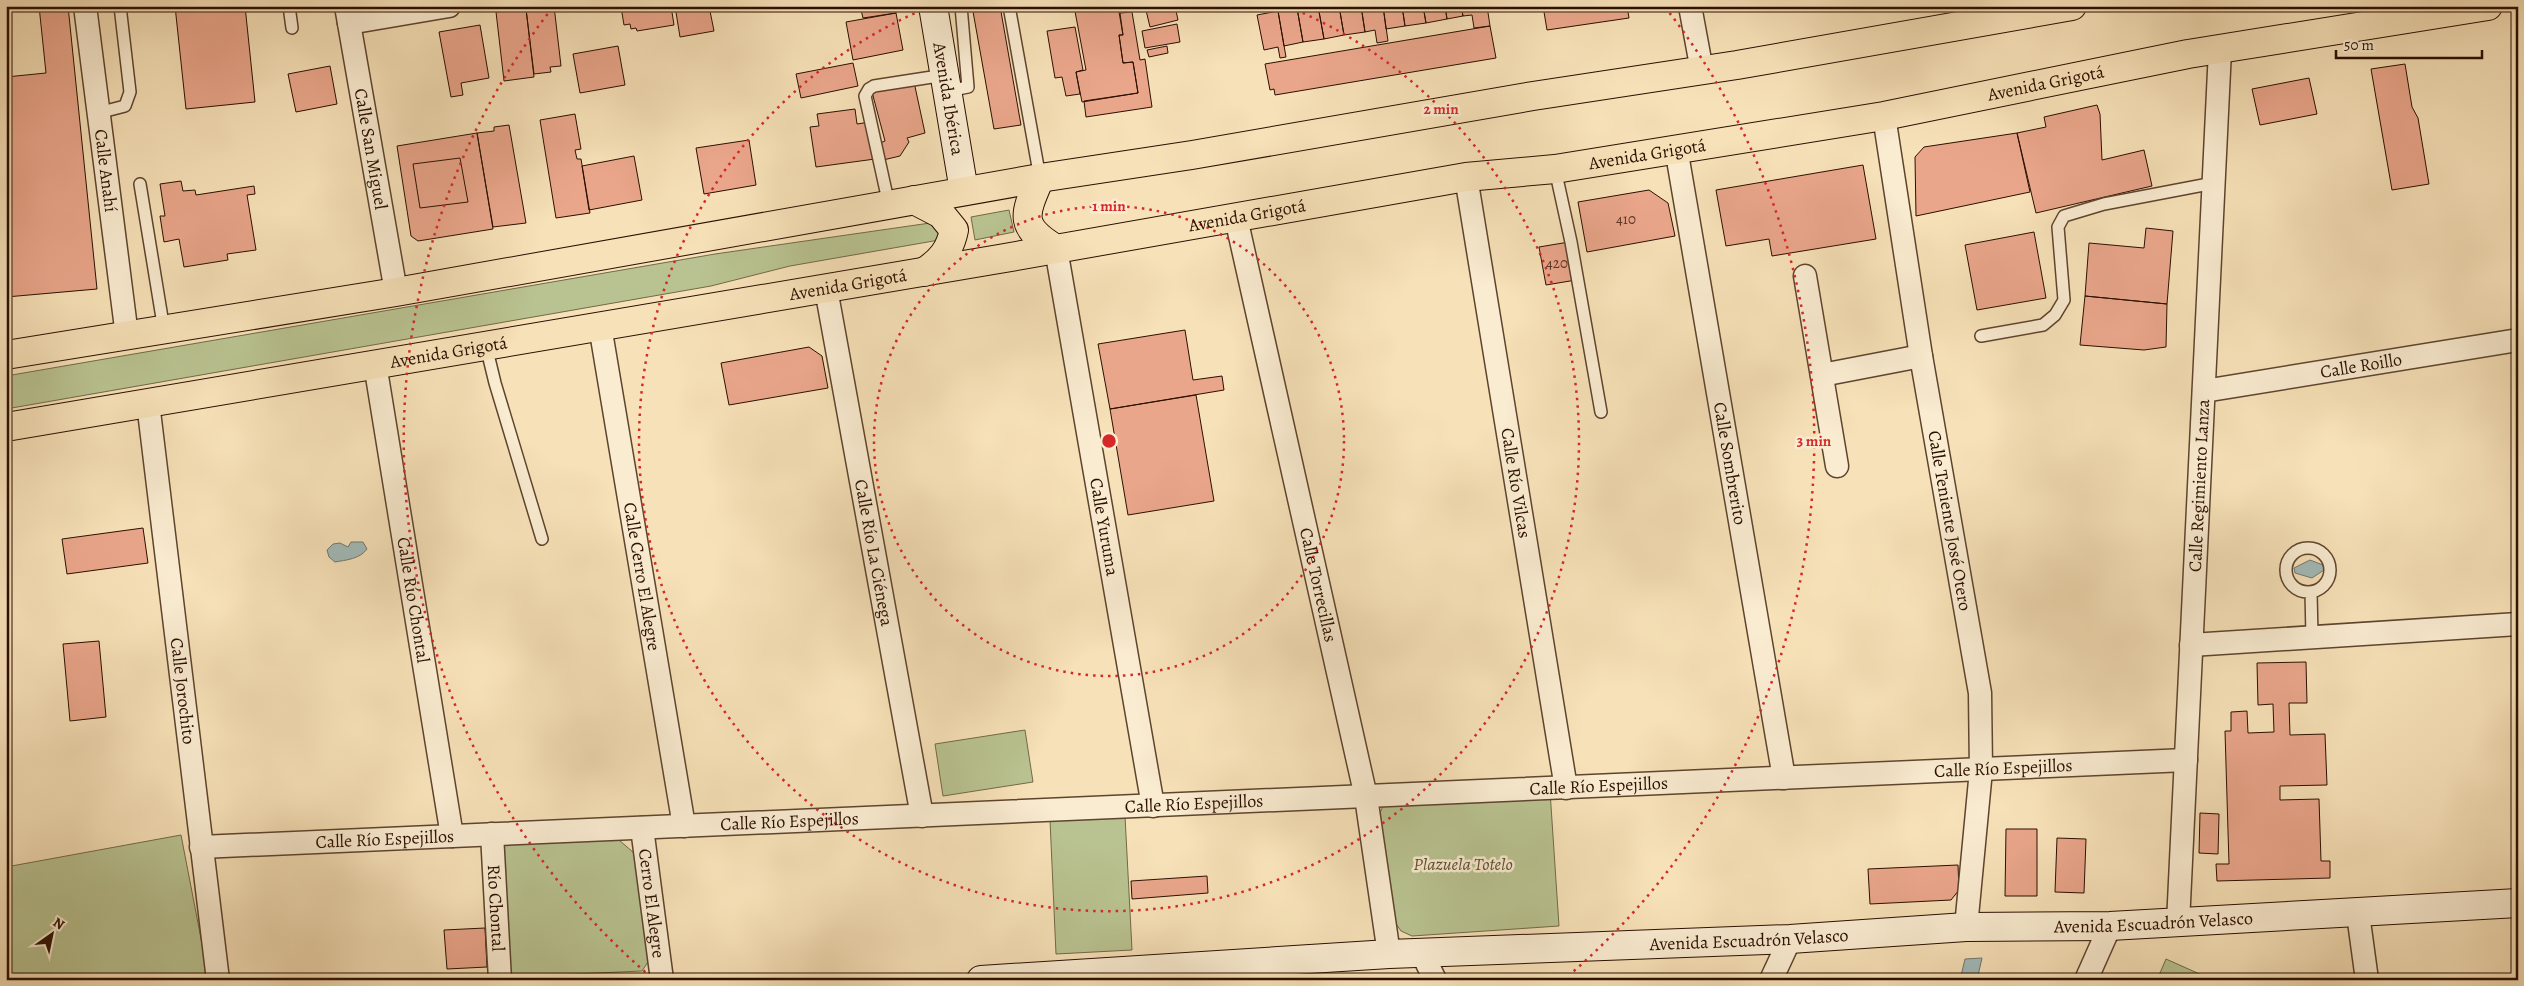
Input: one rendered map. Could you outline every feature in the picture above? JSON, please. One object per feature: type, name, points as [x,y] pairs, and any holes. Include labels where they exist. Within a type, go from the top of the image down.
[{"type":"main road","points":[[6,355],[396,292],[1040,178],[1192,155],[1533,96],[1702,71],[2072,6]]},
{"type":"main road","name":"Avenida Grigotá","points":[[6,427],[826,289],[1466,177],[1555,169],[1884,116],[2188,54],[2481,7]]},
{"type":"main road","points":[[1040,178],[1030,202],[1026,218],[1032,230],[1042,240],[1056,249]]},
{"type":"main road","points":[[902,203],[941,214],[954,230],[946,252],[938,263],[924,272]]},
{"type":"street","name":"Calle Anahí","points":[[85,6],[127,336]]},
{"type":"street","points":[[347,15],[450,6]]},
{"type":"street","name":"Avenida Ibérica","points":[[933,6],[964,192]]},
{"type":"street","points":[[1690,6],[1702,71]]},
{"type":"street","name":"Calle San Miguel","points":[[347,15],[396,292]]},
{"type":"street","name":"Calle Regimiento Lanza","points":[[2178,923],[2220,50]]},
{"type":"street","name":"Calle Teniente José Otero","points":[[1884,116],[1921,356],[1980,693],[1981,770],[1966,927]]},
{"type":"street","name":"Calle Sombrerito","points":[[1676,148],[1784,778]]},
{"type":"street","name":"Calle Río Vilcas","points":[[1466,177],[1566,788]]},
{"type":"street","name":"Calle Torrecillas","points":[[1236,218],[1366,797],[1389,954]]},
{"type":"street","name":"Calle Yuruma","points":[[1056,249],[1154,806]]},
{"type":"street","points":[[1805,276],[1837,466]]},
{"type":"street","name":"Calle Río La Ciénega","points":[[826,289],[922,816]]},
{"type":"street","name":"Calle Cerro El Alegre","points":[[600,326],[684,826]]},
{"type":"street","name":"Calle Roillo","points":[[2204,391],[2518,340]]},
{"type":"street","points":[[1822,375],[1921,356]]},
{"type":"street","name":"Calle Río Chontal","points":[[375,364],[452,836]]},
{"type":"street","name":"Calle Jorochito","points":[[148,403],[218,980]]},
{"type":"street","points":[[2192,645],[2518,624]]},
{"type":"street","name":"Calle Río Espejillos","points":[[202,847],[2186,760]]},
{"type":"street","name":"Cerro El Alegre","points":[[642,828],[662,980]]},
{"type":"street","name":"Río Chontal","points":[[492,834],[500,980]]},
{"type":"street","name":"Avenida Escuadrón Velasco","points":[[981,980],[1190,973],[1389,954],[1790,939],[1966,927],[2110,926],[2178,923],[2358,914],[2518,903]]},
{"type":"street","points":[[2358,914],[2367,980]]},
{"type":"street","points":[[2086,980],[2110,926]]},
{"type":"street","points":[[1771,980],[1790,939]]},
{"type":"street","points":[[1423,954],[1434,980]]},
{"type":"lane","points":[[98,113],[125,106],[130,92],[120,6]]},
{"type":"lane","points":[[289,6],[292,28]]},
{"type":"lane","points":[[902,203],[881,161],[865,96],[866,92],[874,86],[946,83],[968,87],[961,6]]},
{"type":"lane","points":[[1009,6],[1040,178]]},
{"type":"lane","points":[[1555,169],[1571,242],[1601,412]]},
{"type":"lane","points":[[1981,336],[2043,325],[2055,315],[2064,300],[2058,226],[2064,216],[2104,204],[2214,183]]},
{"type":"lane","points":[[140,184],[164,330]]},
{"type":"lane","points":[[486,346],[542,540]]},
{"type":"lane","points":[[2311,592],[2312,636]]},
{"type":"green space","points":[[1009,210],[1014,232],[975,240],[971,217]]},
{"type":"green space","points":[[937,222],[945,239],[790,266],[711,286],[6,409],[6,376],[715,254]]},
{"type":"green space","points":[[1025,730],[1033,782],[943,796],[935,744]]},
{"type":"green space","name":"Plazuela Totelo","points":[[1550,791],[1559,926],[1412,936],[1401,931],[1396,924],[1379,815],[1384,804]]},
{"type":"green space","points":[[1125,816],[1132,950],[1056,954],[1050,820]]},
{"type":"green space","points":[[181,835],[209,980],[6,980],[6,867]]},
{"type":"green space","points":[[619,840],[634,853],[650,959],[642,971],[507,977],[498,843]]},
{"type":"green space","points":[[2166,959],[2213,980],[2157,980]]},
{"type":"water","points":[[351,542],[363,542],[367,549],[361,555],[348,560],[335,562],[329,557],[327,550],[333,544],[340,543],[348,547]]},
{"type":"water","points":[[2310,560],[2323,565],[2324,570],[2312,578],[2295,573],[2294,568]]},
{"type":"water","points":[[1982,958],[1977,980],[1960,980],[1965,959]]},
{"type":"building","points":[[39,6],[68,6],[97,289],[6,297],[6,77],[46,73]]},
{"type":"building","points":[[175,6],[245,6],[255,102],[186,109]]},
{"type":"building","points":[[554,6],[561,66],[550,67],[551,72],[534,74],[526,9]]},
{"type":"building","points":[[671,6],[674,25],[637,31],[636,28],[631,29],[630,24],[624,25],[621,7]]},
{"type":"building","points":[[675,6],[709,6],[714,31],[680,37]]},
{"type":"building","points":[[860,6],[895,6],[896,13],[863,18]]},
{"type":"building","points":[[972,6],[1000,6],[1021,125],[994,129]]},
{"type":"building","points":[[1074,6],[1118,6],[1123,35],[1119,35],[1123,63],[1133,62],[1138,93],[1082,102],[1076,72],[1086,70]]},
{"type":"building","points":[[1145,6],[1175,6],[1178,20],[1150,27]]},
{"type":"building","points":[[1318,6],[1324,39],[1303,42],[1297,8]]},
{"type":"building","points":[[1318,6],[1339,6],[1344,35],[1324,39]]},
{"type":"building","points":[[1339,6],[1361,6],[1365,32],[1344,35]]},
{"type":"building","points":[[1361,6],[1383,6],[1388,41],[1377,43],[1375,30],[1365,32]]},
{"type":"building","points":[[1383,6],[1402,6],[1405,26],[1386,29]]},
{"type":"building","points":[[1402,6],[1423,6],[1426,23],[1405,26]]},
{"type":"building","points":[[1423,6],[1445,6],[1447,19],[1426,23]]},
{"type":"building","points":[[1445,6],[1461,6],[1463,16],[1447,19]]},
{"type":"building","points":[[1461,6],[1487,6],[1490,26],[1474,28],[1472,15],[1463,16]]},
{"type":"building","points":[[1543,6],[1627,6],[1629,18],[1547,30]]},
{"type":"building","points":[[1297,8],[1303,42],[1284,46],[1278,11]]},
{"type":"building","points":[[526,9],[534,77],[504,81],[496,12]]},
{"type":"building","points":[[1278,11],[1286,57],[1280,58],[1278,47],[1264,50],[1257,15]]},
{"type":"building","points":[[1132,12],[1140,60],[1145,59],[1152,107],[1086,117],[1084,101],[1138,93],[1133,62],[1123,63],[1119,35],[1123,35],[1120,13]]},
{"type":"building","points":[[896,13],[903,50],[853,60],[846,22]]},
{"type":"building","points":[[1177,24],[1180,42],[1145,48],[1142,31]]},
{"type":"building","points":[[480,25],[489,78],[461,83],[463,95],[451,97],[439,32]]},
{"type":"building","points":[[1490,26],[1496,58],[1275,95],[1274,89],[1270,90],[1265,64]]},
{"type":"building","points":[[1075,27],[1083,70],[1076,72],[1080,94],[1066,96],[1062,77],[1055,78],[1047,31]]},
{"type":"building","points":[[618,46],[625,85],[580,93],[573,54]]},
{"type":"building","points":[[1167,46],[1168,53],[1149,57],[1147,50]]},
{"type":"building","points":[[853,63],[858,86],[801,98],[796,74]]},
{"type":"building","points":[[2405,64],[2412,107],[2418,118],[2429,184],[2392,190],[2371,69]]},
{"type":"building","points":[[330,66],[337,104],[296,112],[288,74]]},
{"type":"building","points":[[2309,78],[2317,114],[2260,125],[2252,89]]},
{"type":"building","points":[[914,82],[925,133],[907,138],[909,142],[900,156],[883,160],[880,143],[885,141],[872,92]]},
{"type":"building","points":[[2097,105],[2100,114],[2102,160],[2144,150],[2152,186],[2036,213],[2017,133],[2046,127],[2044,117]]},
{"type":"building","points":[[855,109],[857,124],[870,122],[875,159],[816,167],[810,127],[819,126],[817,114]]},
{"type":"building","points":[[575,114],[581,149],[575,150],[577,159],[581,159],[590,213],[556,218],[540,120]]},
{"type":"building","points":[[509,125],[526,223],[493,227],[477,133],[494,131],[494,127]]},
{"type":"building","points":[[477,133],[493,229],[418,241],[411,236],[397,146]]},
{"type":"building","points":[[2017,133],[2030,192],[1916,216],[1915,157],[1924,147]]},
{"type":"building","points":[[749,140],[756,185],[704,194],[696,148]]},
{"type":"building","points":[[634,156],[642,200],[589,210],[582,166]]},
{"type":"building","points":[[460,158],[468,202],[420,208],[413,164]]},
{"type":"building","points":[[1863,165],[1876,239],[1772,256],[1769,239],[1726,246],[1716,190]]},
{"type":"building","points":[[181,181],[183,191],[195,190],[196,195],[254,186],[255,194],[247,195],[256,250],[227,254],[228,260],[184,267],[179,239],[164,242],[160,216],[165,216],[160,184]]},
{"type":"building","points":[[1649,190],[1668,203],[1675,236],[1587,252],[1578,202]]},
{"type":"building","points":[[2146,228],[2173,231],[2167,304],[2085,296],[2089,243],[2144,248]]},
{"type":"building","points":[[2034,232],[2046,298],[1977,310],[1965,245]]},
{"type":"building","points":[[1569,242],[1576,280],[1546,285],[1539,247]]},
{"type":"building","points":[[2085,296],[2167,304],[2166,347],[2144,350],[2080,345]]},
{"type":"building","points":[[1185,330],[1193,380],[1222,376],[1224,390],[1110,409],[1098,344]]},
{"type":"building","points":[[809,347],[822,356],[828,388],[729,405],[721,363]]},
{"type":"building","points":[[1196,395],[1214,501],[1128,515],[1110,409]]},
{"type":"building","points":[[143,528],[148,563],[67,574],[62,539]]},
{"type":"building","points":[[99,641],[106,717],[70,721],[63,644]]},
{"type":"building","points":[[2306,662],[2307,703],[2289,703],[2290,735],[2325,734],[2327,785],[2280,786],[2280,800],[2319,799],[2321,861],[2330,861],[2330,878],[2217,881],[2216,864],[2229,864],[2225,731],[2231,731],[2231,712],[2247,711],[2248,733],[2274,732],[2273,704],[2258,705],[2257,663]]},
{"type":"building","points":[[2200,813],[2219,814],[2218,854],[2199,853]]},
{"type":"building","points":[[2006,829],[2037,829],[2037,896],[2005,896]]},
{"type":"building","points":[[2057,838],[2086,839],[2084,893],[2055,892]]},
{"type":"building","points":[[1958,865],[1959,890],[1951,900],[1870,904],[1868,869]]},
{"type":"building","points":[[1207,876],[1208,893],[1132,899],[1131,881]]},
{"type":"building","points":[[485,928],[487,967],[447,969],[444,930]]}]
